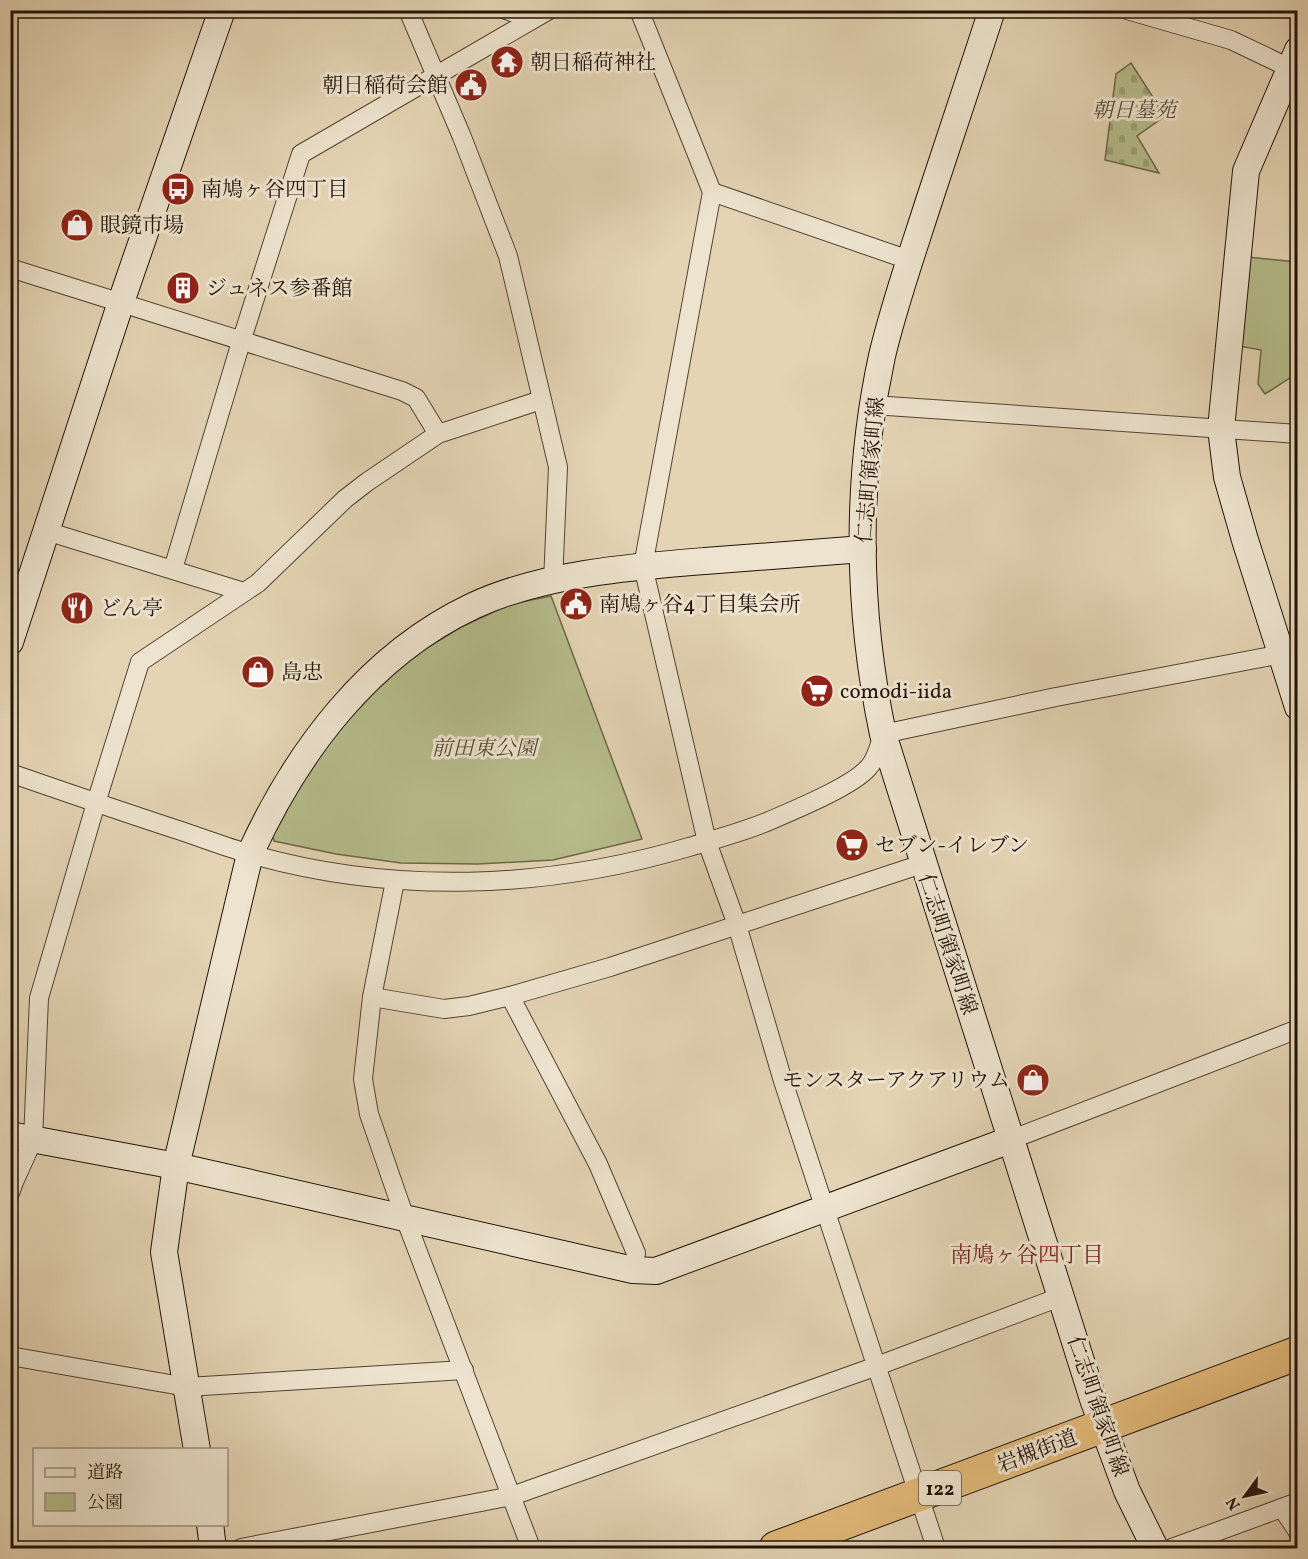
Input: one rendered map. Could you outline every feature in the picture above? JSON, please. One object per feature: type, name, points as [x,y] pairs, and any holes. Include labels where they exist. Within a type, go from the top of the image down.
[{"type":"highway","name":"岩槻街道","points":[[1107,1436],[1298,1353]]},
{"type":"highway","name":"岩槻街道","points":[[777,1548],[922,1505],[1107,1436],[1298,1372]]},
{"type":"highway","name":"岩槻街道","points":[[834,1548],[922,1505]]},
{"type":"street","points":[[10,642],[121,302],[222,10]]},
{"type":"street","points":[[408,10],[486,194],[508,256],[558,467],[553,582]]},
{"type":"street","points":[[506,10],[541,15]]},
{"type":"street","points":[[639,10],[712,192],[643,566],[707,842],[737,925],[783,1081],[936,1548]]},
{"type":"street","name":"仁志町領家町線","points":[[992,10],[909,260],[882,355],[873,405],[864,504],[864,613],[873,689],[883,734],[922,864],[1060,1297],[1107,1436],[1127,1491],[1155,1548]]},
{"type":"street","points":[[1126,10],[1231,40],[1295,63],[1246,171],[1221,429],[1227,477],[1245,540],[1289,653],[1298,706]]},
{"type":"street","points":[[173,569],[301,154],[541,15]]},
{"type":"street","points":[[712,192],[909,260]]},
{"type":"street","points":[[10,268],[402,391],[416,398],[438,434]]},
{"type":"street","points":[[10,1193],[22,1137],[39,998],[140,662],[258,583],[345,499],[438,434],[541,400]]},
{"type":"street","points":[[873,405],[1298,434]]},
{"type":"street","points":[[46,531],[244,592]]},
{"type":"street","points":[[197,1448],[164,1252],[176,1166],[250,854],[267,818],[331,720],[361,685],[395,655],[442,622],[475,605],[527,587],[643,566],[863,549]]},
{"type":"street","points":[[10,773],[250,854],[324,871],[395,881],[490,881],[575,874],[613,868],[707,842],[754,827],[798,808],[850,782],[868,768],[876,755],[883,734],[1056,697],[1289,653]]},
{"type":"street","points":[[372,996],[444,1009],[469,1006],[610,967],[922,864]]},
{"type":"street","points":[[395,881],[372,996],[363,1079],[369,1114],[405,1218],[531,1548]]},
{"type":"street","points":[[510,996],[598,1164],[636,1252],[633,1270]]},
{"type":"street","points":[[22,1137],[176,1166],[633,1270],[656,1271],[1010,1140],[1298,1029]]},
{"type":"street","points":[[241,1548],[512,1497],[878,1366],[1060,1297]]},
{"type":"street","points":[[10,1356],[187,1387],[464,1370]]},
{"type":"street","points":[[1172,1548],[1290,1505],[1298,1532]]},
{"type":"street","points":[[210,1526],[213,1548]]},
{"type":"green space","name":"朝日墓苑","points":[[1131,63],[1165,116],[1137,136],[1159,173],[1105,160],[1116,74]]},
{"type":"green space","points":[[1247,257],[1297,262],[1297,376],[1296,374],[1265,394],[1258,384],[1261,350],[1239,346]]},
{"type":"green space","name":"前田東公園","points":[[551,596],[642,839],[553,860],[478,864],[401,863],[336,854],[274,841],[272,833],[308,771],[330,739],[400,664],[461,627],[511,604]]},
{"type":"place","name":"朝日稲荷神社","points":[[507,62]]},
{"type":"place","name":"朝日稲荷会館","points":[[471,85]]},
{"type":"place","name":"南鳩ヶ谷四丁目","points":[[178,189]]},
{"type":"place","name":"眼鏡市場","points":[[77,225]]},
{"type":"place","name":"ジュネス参番館","points":[[183,288]]},
{"type":"place","name":"南鳩ヶ谷4丁目集会所","points":[[576,604]]},
{"type":"place","name":"どん亭","points":[[77,608]]},
{"type":"place","name":"島忠","points":[[258,672]]},
{"type":"place","name":"comodi-iida","points":[[817,691]]},
{"type":"place","name":"セブン-イレブン","points":[[852,845]]},
{"type":"place","name":"モンスターアクアリウム","points":[[1033,1080]]},
{"type":"district","name":"南鳩ヶ谷四丁目","points":[[1027,1254]]}]
